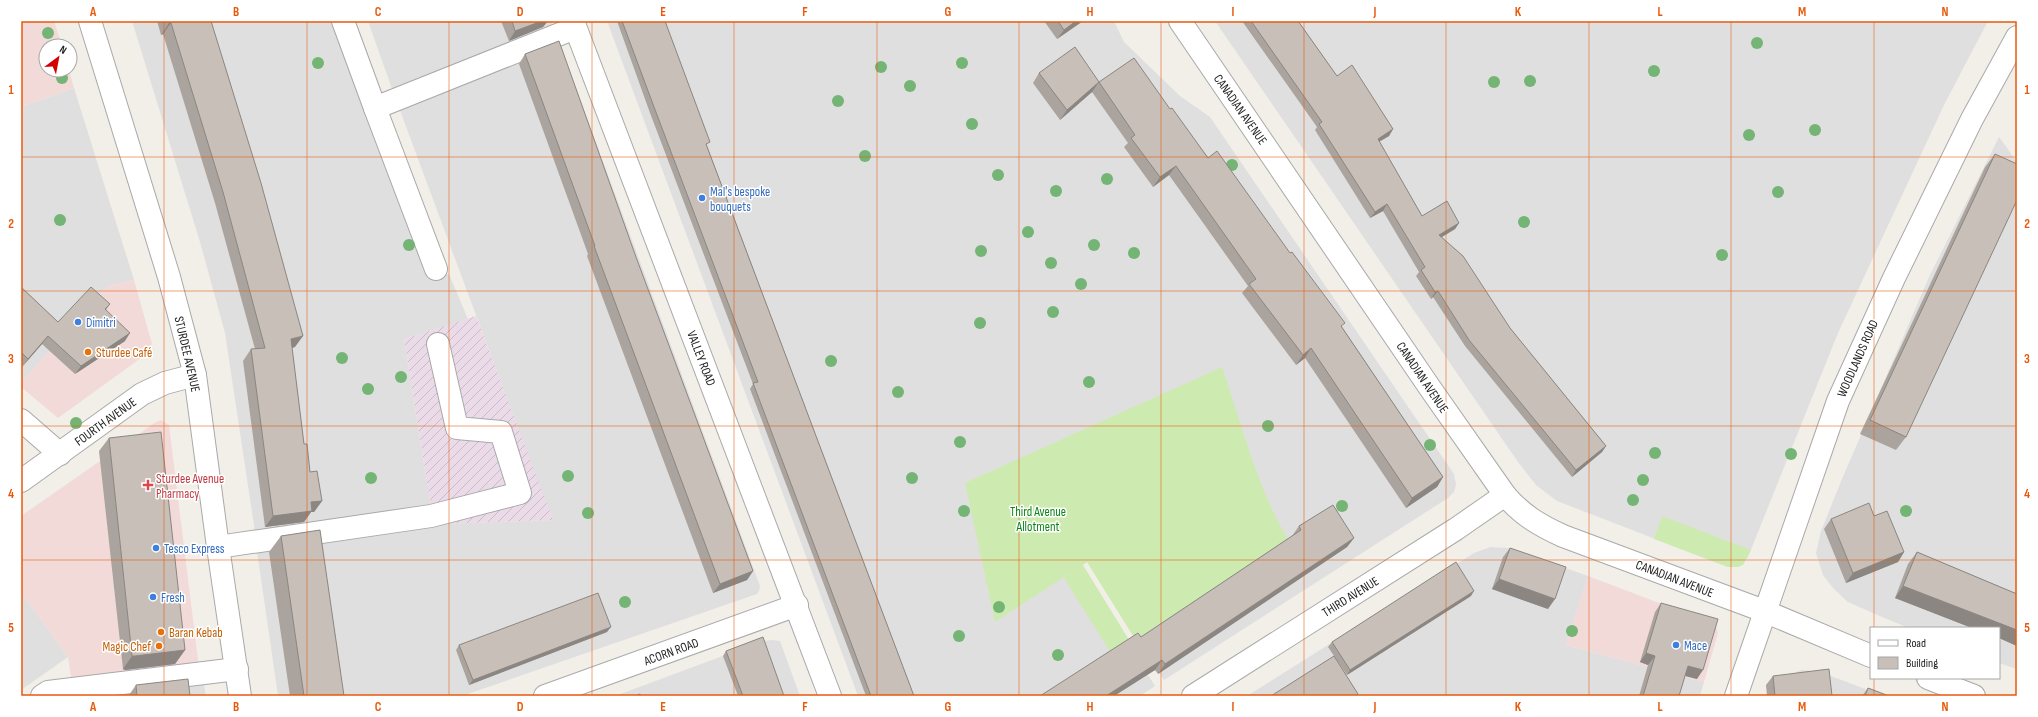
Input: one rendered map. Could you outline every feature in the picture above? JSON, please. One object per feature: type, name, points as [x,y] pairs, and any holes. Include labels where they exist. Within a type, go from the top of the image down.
[{"type":"street","name":"STURDEE AVENUE","points":[[90,21],[169,277],[195,375],[240,696]]},
{"type":"street","points":[[343,21],[436,269]]},
{"type":"street","name":"CANADIAN AVENUE","points":[[1180,21],[1430,388],[1505,495],[1519,511],[1532,521],[1563,536],[1764,611],[1870,656]]},
{"type":"street","points":[[375,108],[574,24]]},
{"type":"street","name":"VALLEY ROAD","points":[[574,24],[797,605],[830,696]]},
{"type":"street","name":"WOODLANDS ROAD","points":[[1736,696],[1764,611],[1838,401],[1894,278],[1969,126],[2017,37]]},
{"type":"street","points":[[218,547],[431,516],[520,493],[501,432],[457,428],[438,344]]},
{"type":"street","name":"FOURTH AVENUE","points":[[21,481],[142,394],[165,383],[195,375]]},
{"type":"street","points":[[21,420],[60,454]]},
{"type":"street","name":"THIRD AVENUE","points":[[1193,696],[1456,529],[1505,495]]},
{"type":"street","name":"ACORN ROAD","points":[[545,696],[797,605]]},
{"type":"street","points":[[42,696],[48,692],[237,669]]},
{"type":"street","points":[[1931,679],[1974,696]]},
{"type":"shaded area","points":[[21,21],[54,21],[59,38],[38,38],[38,78],[71,78],[74,88],[21,107]]},
{"type":"shaded area","points":[[132,21],[338,21],[430,278],[449,274],[468,319],[404,339],[431,507],[255,532],[225,333],[200,242]]},
{"type":"shaded area","points":[[368,21],[552,21],[554,28],[392,89]]},
{"type":"shaded area","points":[[607,21],[1114,21],[1124,42],[1180,96],[1210,117],[1454,474],[1456,485],[1454,492],[1448,498],[1164,680],[1088,561],[995,622],[1079,567],[1155,686],[1140,696],[858,696]]},
{"type":"shaded area","points":[[1215,21],[1988,21],[1944,105],[1838,333],[1748,557],[1738,567],[1728,567],[1557,501],[1536,485],[1518,462]]},
{"type":"shaded area","points":[[560,45],[760,586],[759,591],[757,594],[462,696],[278,696],[257,551],[437,524],[552,520],[398,105]]},
{"type":"shaded area","points":[[74,88],[134,280],[108,286],[21,383],[21,107]]},
{"type":"shaded area","points":[[1999,137],[2017,162],[2017,669],[2000,663],[2000,627],[1907,627],[1848,602],[1834,589],[1823,575],[1816,553],[1821,531],[1842,479],[1929,277]]},
{"type":"shaded area","points":[[134,280],[152,344],[148,353],[58,418],[21,387],[21,383],[108,286]]},
{"type":"shaded area","points":[[476,316],[553,520],[437,524],[431,507],[404,339]]},
{"type":"shaded area","points":[[161,420],[169,425],[199,668],[72,683],[68,657],[21,592],[21,516]]},
{"type":"shaded area","points":[[1490,547],[1509,548],[1588,576],[1566,645],[1704,682],[1700,696],[1247,696],[1474,553]]},
{"type":"shaded area","points":[[1588,576],[1712,623],[1716,626],[1718,633],[1704,682],[1566,645]]},
{"type":"shaded area","points":[[21,592],[68,657],[21,690]]},
{"type":"shaded area","points":[[763,641],[780,641],[800,696],[615,696]]},
{"type":"shaded area","points":[[1802,670],[1820,672],[1884,696],[1765,696],[1777,683],[1791,674]]},
{"type":"shaded area","points":[[203,679],[206,696],[92,696]]},
{"type":"green space","name":"Third Avenue Allotment","points":[[1222,367],[1260,480],[1279,523],[1290,542],[1138,644],[1087,562],[1083,565],[1131,643],[1112,655],[1064,578],[1078,568],[995,622],[965,483]]},
{"type":"green space","points":[[1662,516],[1751,550],[1743,565],[1738,567],[1728,567],[1654,539]]},
{"type":"building","points":[[168,21],[211,21],[261,183],[303,336],[291,339],[304,444],[307,444],[310,472],[317,471],[322,501],[311,502],[312,511],[273,516],[251,349],[265,348],[223,192],[171,23]]},
{"type":"building","points":[[512,21],[542,21],[515,31]]},
{"type":"building","points":[[622,21],[665,21],[710,142],[706,144],[914,696],[871,696],[753,383],[758,382]]},
{"type":"building","points":[[1058,21],[1076,21],[1064,30]]},
{"type":"building","points":[[1251,21],[1298,21],[1337,76],[1352,65],[1393,129],[1378,139],[1422,216],[1447,201],[1459,223],[1439,235],[1463,256],[1510,328],[1606,446],[1576,470],[1469,340],[1438,291],[1435,292],[1421,270],[1425,267],[1387,204],[1375,212],[1319,124],[1322,122]]},
{"type":"building","points":[[559,41],[636,257],[753,571],[720,584],[594,246],[525,54]]},
{"type":"building","points":[[1075,47],[1099,82],[1067,110],[1039,73]]},
{"type":"building","points":[[1134,58],[1170,109],[1172,108],[1208,158],[1217,151],[1290,253],[1292,252],[1345,323],[1341,326],[1443,477],[1412,498],[1311,348],[1303,355],[1249,284],[1256,279],[1176,166],[1160,177],[1131,138],[1135,135],[1099,82]]},
{"type":"building","points":[[1995,154],[2017,164],[2017,200],[1906,437],[1870,420]]},
{"type":"building","points":[[21,287],[58,322],[91,287],[110,304],[105,309],[130,333],[81,366],[48,336],[28,359],[21,352]]},
{"type":"building","points":[[161,432],[185,650],[132,656],[109,438]]},
{"type":"building","points":[[1869,503],[1874,516],[1887,511],[1904,552],[1853,573],[1831,519]]},
{"type":"building","points":[[1333,505],[1354,538],[1165,664],[1162,660],[1106,696],[1040,696],[1138,633],[1141,637],[1301,530],[1299,526]]},
{"type":"building","points":[[320,530],[344,696],[304,696],[281,536]]},
{"type":"building","points":[[1510,548],[1566,567],[1555,599],[1499,579]]},
{"type":"building","points":[[1917,552],[2017,594],[2017,630],[1903,586]]},
{"type":"building","points":[[1456,562],[1474,591],[1350,670],[1332,642]]},
{"type":"building","points":[[598,593],[611,627],[473,680],[459,645]]},
{"type":"building","name":"Mace","points":[[1661,603],[1718,619],[1703,670],[1688,666],[1679,696],[1643,696],[1655,656],[1646,653]]},
{"type":"building","points":[[763,637],[784,696],[743,696],[726,651]]},
{"type":"building","points":[[1334,656],[1358,694],[1354,696],[1271,696]]},
{"type":"building","points":[[1829,669],[1832,696],[1775,696],[1773,676]]},
{"type":"building","points":[[188,679],[190,696],[137,696],[136,685]]},
{"type":"building","points":[[1868,688],[1889,696],[1865,696]]},
{"type":"place","name":"MaI's bespoke bouquets","points":[[702,198]]},
{"type":"place","name":"Dimitri","points":[[78,322]]},
{"type":"place","name":"Sturdee Café","points":[[88,352]]},
{"type":"place","name":"Sturdee Avenue Pharmacy","points":[[148,485]]},
{"type":"place","name":"Tesco Express","points":[[156,548]]},
{"type":"place","name":"Fresh","points":[[153,597]]},
{"type":"place","name":"Baran Kebab","points":[[161,632]]},
{"type":"place","name":"Mace","points":[[1676,645]]},
{"type":"place","name":"Magic Chef","points":[[159,646]]}]
